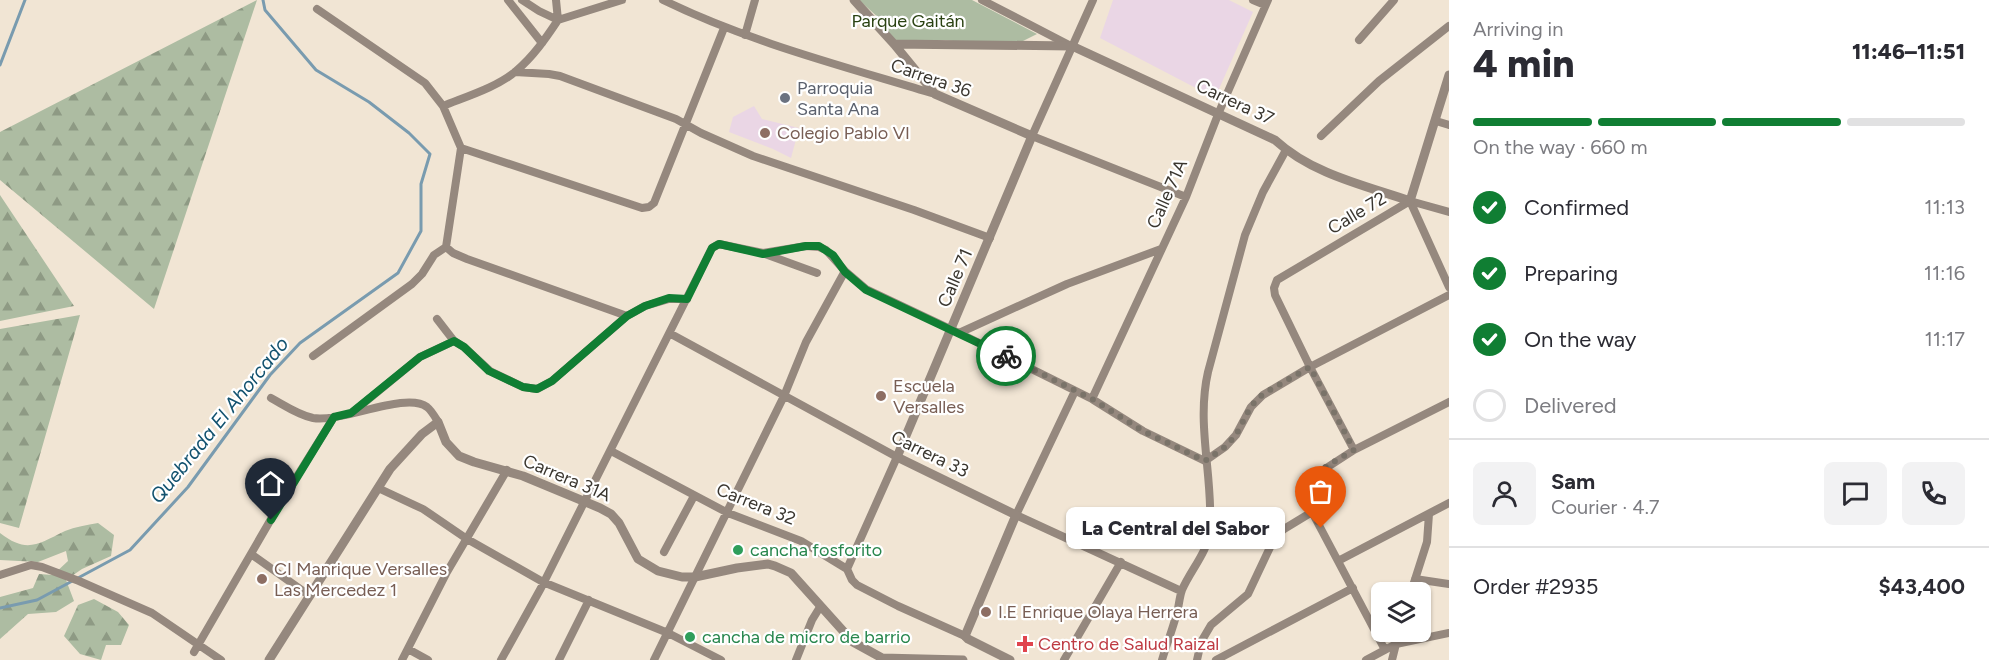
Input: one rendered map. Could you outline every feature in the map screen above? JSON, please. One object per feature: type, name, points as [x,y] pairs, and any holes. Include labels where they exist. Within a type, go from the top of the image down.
[{"type":"street","points":[[508,0],[542,44]]},
{"type":"street","points":[[522,0],[558,20]]},
{"type":"street","points":[[556,0],[558,20]]},
{"type":"street","points":[[442,106],[515,72],[542,44],[558,20],[622,0]]},
{"type":"street","name":"Carrera 36","points":[[663,0],[724,28],[935,94],[1032,136],[1186,197]]},
{"type":"street","points":[[745,35],[755,0]]},
{"type":"street","points":[[855,0],[935,94]]},
{"type":"street","name":"Carrera 37","points":[[982,0],[1072,46],[1219,112],[1228,119],[1275,140],[1286,150],[1315,168],[1449,212]]},
{"type":"street","name":"Calle 71","points":[[847,569],[955,331],[1032,136],[1093,0]]},
{"type":"street","points":[[1252,0],[1266,3]]},
{"type":"street","points":[[1359,40],[1394,0]]},
{"type":"street","name":"Calle 71A","points":[[1092,399],[1186,197],[1219,112],[1266,3]]},
{"type":"street","points":[[313,356],[412,284],[422,274],[434,255],[446,247],[461,148],[442,106],[425,83],[317,9]]},
{"type":"street","points":[[1321,136],[1379,81],[1449,26]]},
{"type":"street","points":[[461,148],[642,208],[649,207],[654,203],[687,126],[724,28]]},
{"type":"street","name":"Carrera 37","points":[[894,44],[1072,46]]},
{"type":"street","points":[[515,72],[560,76],[676,119],[753,156],[990,238]]},
{"type":"street","name":"Calle 72","points":[[1310,367],[1275,295],[1274,288],[1277,280],[1410,201],[1449,75]]},
{"type":"street","points":[[1436,121],[1449,125]]},
{"type":"street","points":[[1161,660],[1176,616],[1181,591],[1208,542],[1210,530],[1203,390],[1245,235],[1263,192],[1286,150]]},
{"type":"street","points":[[1410,201],[1449,287]]},
{"type":"street","points":[[501,660],[671,334],[712,248],[719,244],[763,254],[817,273]]},
{"type":"street","points":[[763,254],[806,246],[819,246],[833,255],[845,272],[866,290],[1092,399],[1143,431],[1205,461]]},
{"type":"street","points":[[446,247],[467,259],[627,316]]},
{"type":"street","points":[[955,331],[1067,284],[1161,249]]},
{"type":"street","points":[[654,660],[784,396],[806,342],[845,272]]},
{"type":"street","points":[[1205,461],[1225,447],[1236,435],[1251,406],[1263,394],[1449,295]]},
{"type":"street","points":[[437,319],[454,341],[464,347],[489,371],[523,387],[537,389],[552,381],[627,316],[645,306],[669,298],[687,299]]},
{"type":"street","name":"Carrera 33","points":[[671,334],[897,457],[1181,591]]},
{"type":"street","points":[[351,413],[420,357],[454,341]]},
{"type":"street","points":[[1310,367],[1354,450]]},
{"type":"street","points":[[965,636],[1016,514],[1075,391]]},
{"type":"street","name":"Carrera 31A","points":[[271,398],[302,415],[314,418],[334,417],[396,404],[426,405],[438,422],[446,442],[459,456],[507,470],[600,508],[619,523],[638,559],[658,572],[695,577],[738,568],[768,564],[775,566],[791,573],[853,642],[882,658],[963,660]]},
{"type":"street","points":[[1385,650],[1312,512],[1306,493],[1309,481],[1354,450],[1449,402]]},
{"type":"street","points":[[196,649],[334,417]]},
{"type":"street","points":[[269,660],[378,488],[404,452],[438,422]]},
{"type":"street","name":"Carrera 32","points":[[611,451],[728,513],[801,541],[847,569],[857,585],[1010,660]]},
{"type":"street","points":[[402,660],[447,572],[507,470]]},
{"type":"street","points":[[378,488],[423,509],[467,539],[543,582],[668,633],[721,660]]},
{"type":"street","points":[[664,552],[694,496]]},
{"type":"street","points":[[1338,561],[1449,503]]},
{"type":"street","points":[[1197,660],[1201,642],[1211,625],[1248,594],[1274,539],[1284,529],[1312,512]]},
{"type":"street","points":[[1414,582],[1427,542],[1429,514]]},
{"type":"street","points":[[251,554],[310,596]]},
{"type":"street","points":[[1064,660],[1121,562]]},
{"type":"street","points":[[0,575],[32,565],[42,567],[152,613],[196,649],[220,660]]},
{"type":"street","points":[[1415,579],[1449,584]]},
{"type":"street","points":[[1216,660],[1353,588]]},
{"type":"street","points":[[559,660],[589,600]]},
{"type":"street","points":[[796,660],[812,620],[820,607]]},
{"type":"street","points":[[1366,660],[1395,644],[1449,633]]},
{"type":"street","points":[[1392,660],[1395,644]]},
{"type":"street","points":[[408,649],[428,660]]},
{"type":"shaded area","points":[[1113,0],[1229,0],[1253,12],[1215,98],[1100,38]]},
{"type":"shaded area","name":"Colegio Pablo VI","points":[[754,106],[762,119],[799,128],[791,158],[729,132],[733,117]]},
{"type":"green space","points":[[257,0],[154,309],[0,180],[0,132]]},
{"type":"green space","name":"Parque Gaitán","points":[[859,0],[972,0],[1037,34],[1015,45],[985,45],[945,40],[894,44],[881,20]]},
{"type":"green space","points":[[0,195],[74,306],[0,321]]},
{"type":"green space","points":[[80,315],[19,528],[0,523],[0,329]]},
{"type":"green space","points":[[98,523],[114,535],[111,556],[82,569],[66,580],[74,601],[56,612],[28,614],[0,639],[0,597],[33,588],[39,574],[53,575],[68,561],[66,551],[38,562],[0,560],[0,533],[18,543],[32,545],[81,526]]},
{"type":"green space","points":[[94,599],[118,612],[129,625],[121,645],[106,645],[101,660],[80,654],[64,636],[78,605]]},
{"type":"waterway","points":[[0,65],[25,0]]},
{"type":"waterway","name":"Quebrada El Ahorcado","points":[[0,608],[37,600],[130,550],[188,487],[270,375],[300,343],[398,273],[421,231],[421,184],[430,154],[409,133],[369,102],[316,70],[265,10],[263,0]]},
{"type":"way so far","points":[[1006,356],[1092,399],[1143,431],[1205,461],[1225,447],[1236,435],[1251,406],[1263,394],[1310,367],[1354,450],[1309,481],[1306,493],[1312,512],[1321,528]]},
{"type":"place","name":"Parroquia Santa Ana","points":[[785,98]]},
{"type":"place","name":"Colegio Pablo VI","points":[[765,133]]},
{"type":"place","name":"Escuela Versalles","points":[[881,396]]},
{"type":"place","name":"La Central del Sabor","points":[[1321,528]]},
{"type":"place","name":"cancha fosforito","points":[[738,550]]},
{"type":"place","name":"CI Manrique Versalles Las Mercedez 1","points":[[262,579]]},
{"type":"place","name":"I.E Enrique Olaya Herrera","points":[[986,612]]},
{"type":"place","name":"cancha de micro de barrio","points":[[690,637]]},
{"type":"place","name":"Centro de Salud Raizal","points":[[1025,644]]},
{"type":"route","points":[[271,520],[334,417],[351,413],[420,357],[454,341],[464,347],[489,371],[523,387],[537,389],[552,381],[627,316],[645,306],[669,298],[687,299],[712,248],[719,244],[763,254],[806,246],[819,246],[833,255],[845,272],[866,290],[1006,356]]}]
